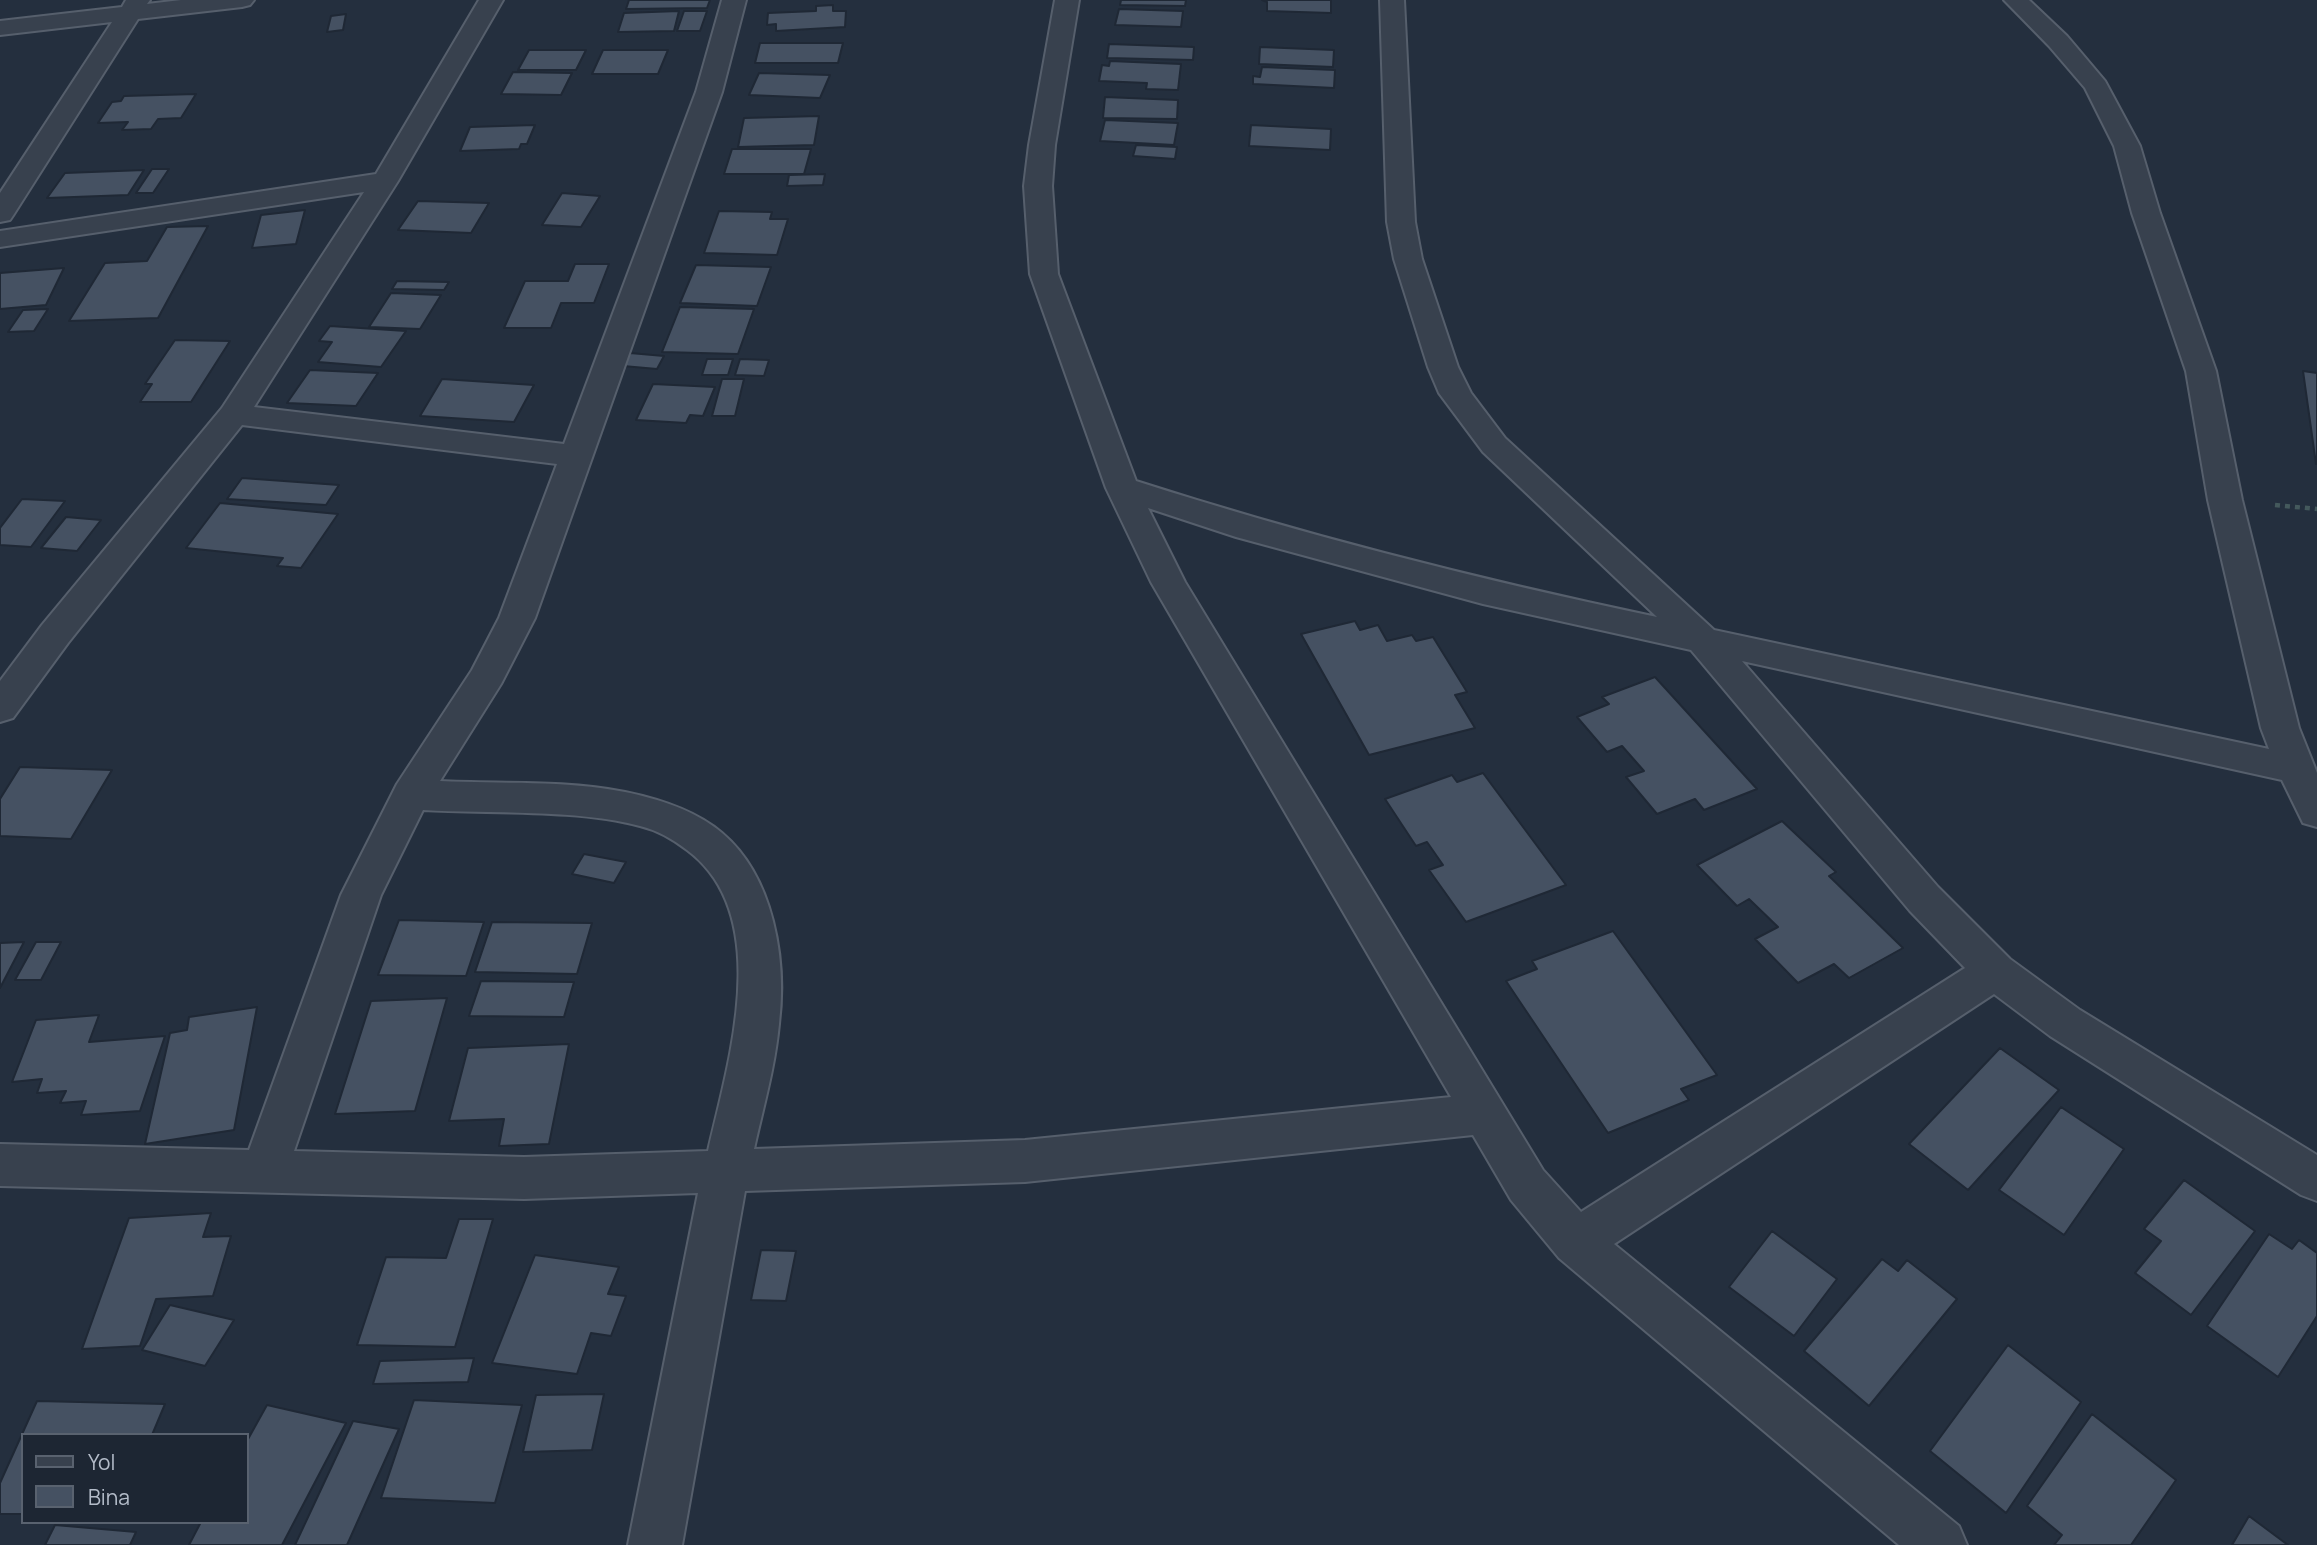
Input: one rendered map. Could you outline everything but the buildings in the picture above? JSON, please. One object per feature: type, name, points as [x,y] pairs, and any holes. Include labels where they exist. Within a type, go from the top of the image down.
[{"type":"street","points":[[0,28],[135,6],[242,0]]},
{"type":"street","points":[[0,708],[55,634],[234,414],[385,181],[491,0]]},
{"type":"street","points":[[264,1172],[361,895],[411,795],[488,675],[517,618],[709,92],[734,0]]},
{"type":"street","points":[[1067,0],[1044,132],[1038,186],[1044,274],[1122,488],[1168,582],[1527,1185],[1576,1242],[1940,1545]]},
{"type":"street","points":[[1392,0],[1401,222],[1408,259],[1443,367],[1471,418],[1494,445],[1703,640],[1924,899],[1995,971],[2065,1023],[2317,1180]]},
{"type":"street","points":[[2016,0],[2058,41],[2096,86],[2127,146],[2146,213],[2201,371],[2225,500],[2280,728],[2317,812]]},
{"type":"street","points":[[0,214],[135,6]]},
{"type":"street","points":[[0,239],[385,181]]},
{"type":"street","points":[[234,414],[577,456]]},
{"type":"street","points":[[1122,488],[1248,529],[1483,592],[2296,769]]},
{"type":"street","points":[[411,795],[602,803],[643,811],[680,825],[708,844],[730,868],[745,901],[755,937],[760,975],[758,1027],[726,1171],[655,1545]]},
{"type":"street","points":[[1576,1242],[1995,971]]},
{"type":"street","points":[[0,1166],[524,1178],[1025,1161],[1483,1114]]}]
